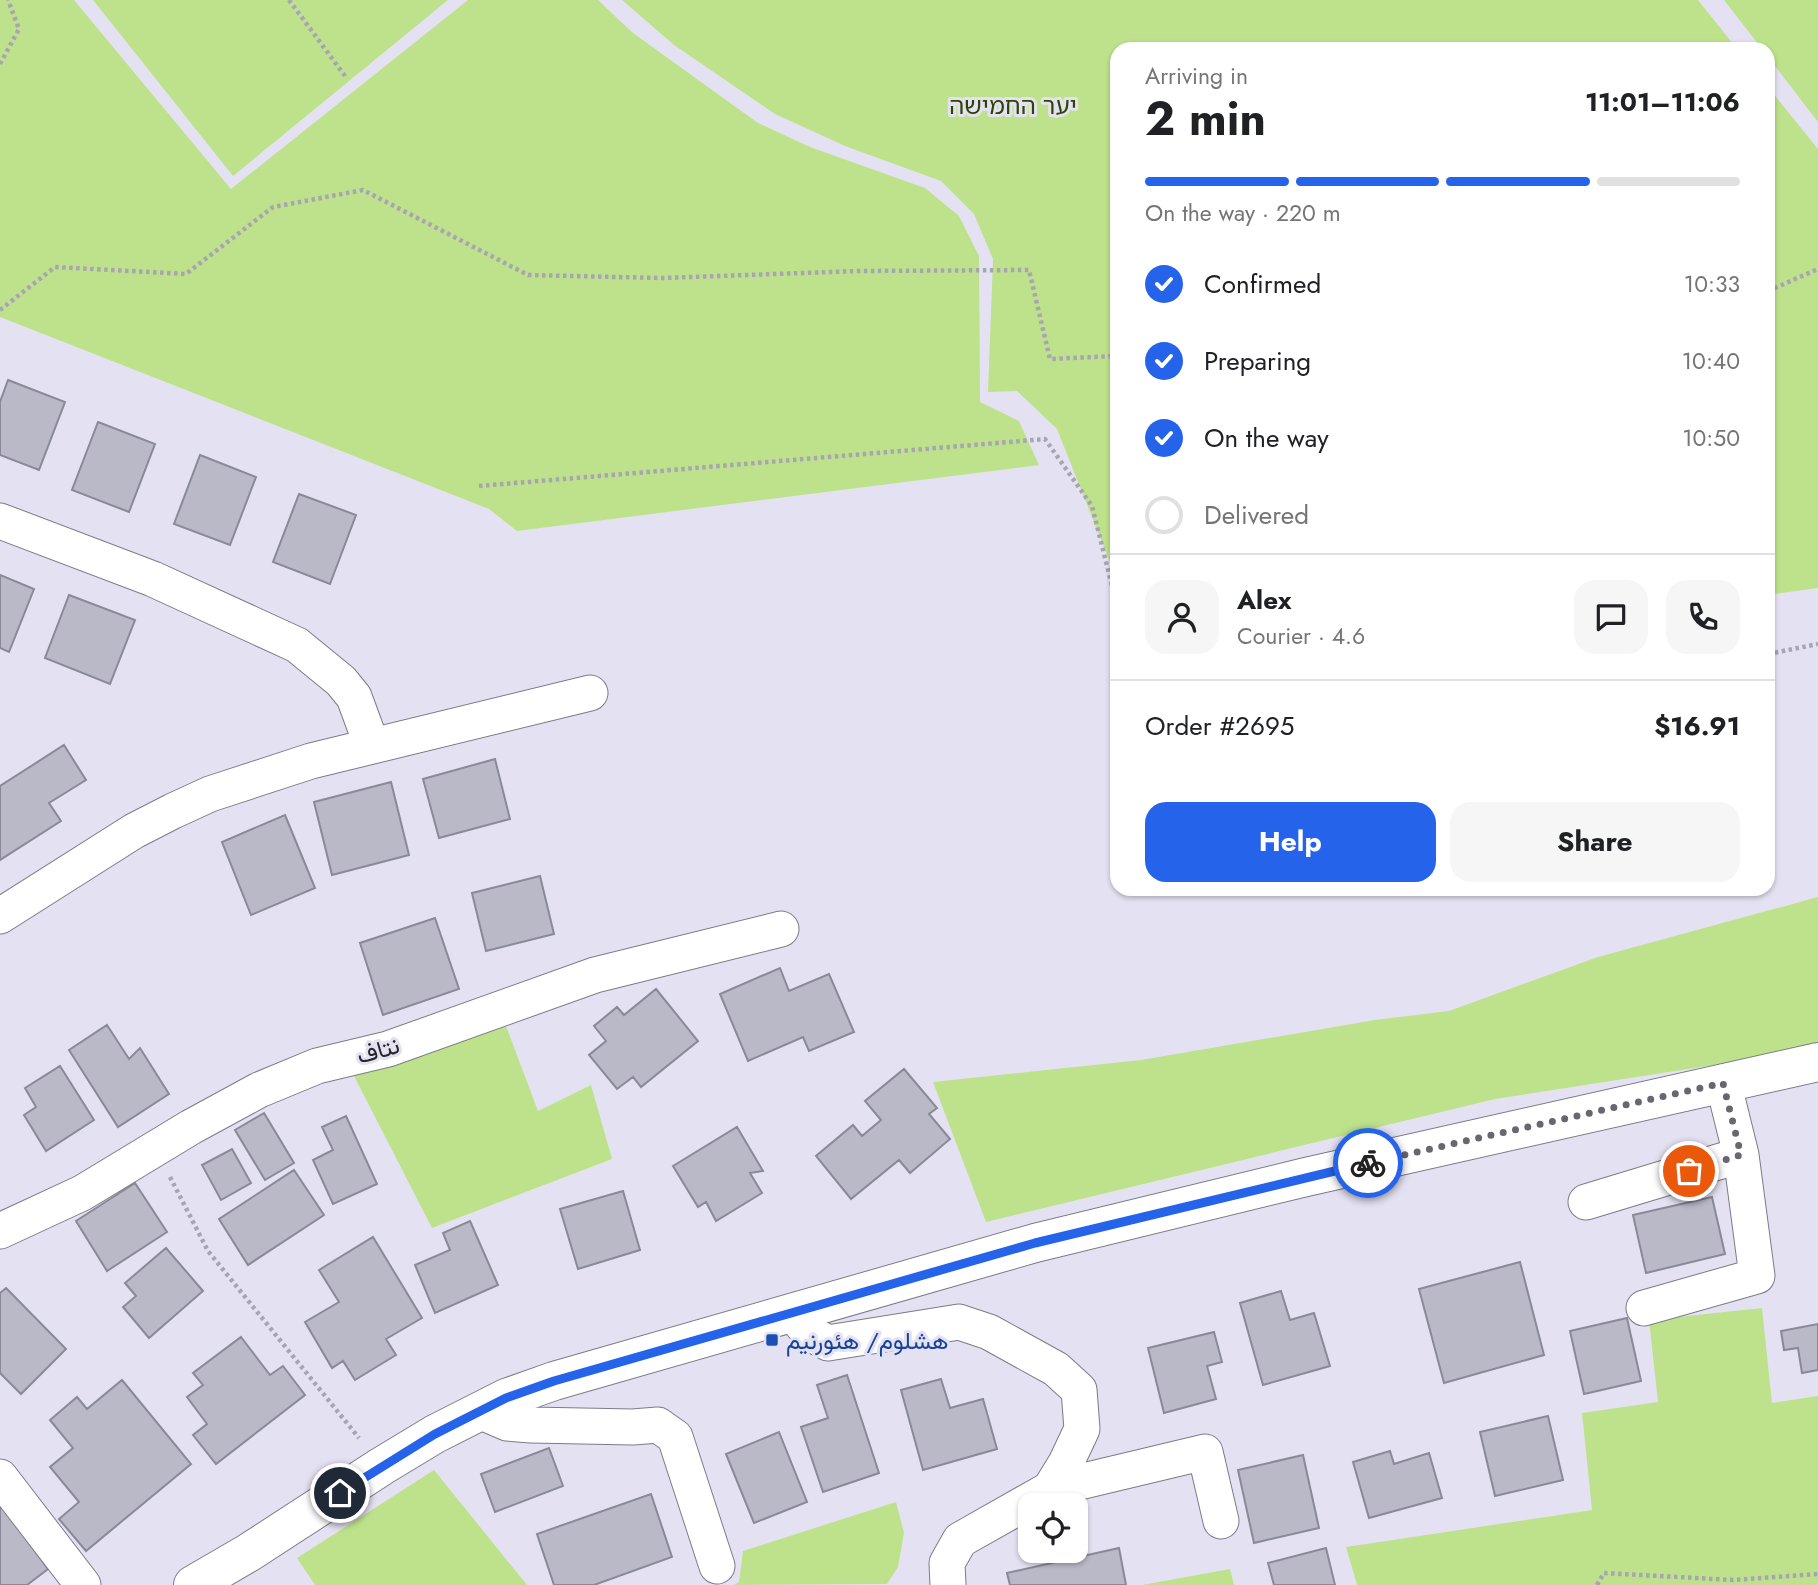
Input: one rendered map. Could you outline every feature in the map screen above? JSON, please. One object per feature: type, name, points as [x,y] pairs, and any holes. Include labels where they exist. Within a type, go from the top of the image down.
[{"type":"main road","points":[[193,1585],[435,1434],[506,1398],[554,1381],[1035,1243],[1306,1177],[1818,1062]]},
{"type":"street","points":[[0,521],[153,579],[297,645],[341,681],[354,697],[372,746]]},
{"type":"street","points":[[0,916],[134,831],[210,794],[311,761],[590,693]]},
{"type":"street","name":"نتاف","points":[[0,1231],[82,1193],[259,1090],[317,1066],[388,1049],[595,975],[781,929]]},
{"type":"street","points":[[1644,1308],[1757,1276],[1741,1155],[1723,1083]]},
{"type":"street","points":[[1586,1202],[1741,1155]]},
{"type":"street","points":[[792,1312],[808,1332],[828,1343],[959,1322],[989,1332],[1056,1368],[1079,1390],[1082,1429],[1050,1489]]},
{"type":"street","points":[[479,1411],[507,1423],[531,1425],[658,1425],[674,1437],[717,1566]]},
{"type":"street","points":[[937,1581],[960,1540],[1050,1489],[1205,1452],[1221,1521]]},
{"type":"street","points":[[0,1477],[83,1585]]},
{"type":"path","points":[[0,64],[19,29],[8,0]]},
{"type":"path","points":[[289,0],[345,76]]},
{"type":"path","points":[[0,310],[55,267],[186,274],[273,207],[363,190],[528,275],[661,278],[860,271],[1029,270],[1050,359],[1110,356]]},
{"type":"path","points":[[1775,288],[1818,269]]},
{"type":"path","points":[[479,486],[1045,439],[1092,506],[1110,578]]},
{"type":"path","points":[[1775,652],[1818,644]]},
{"type":"path","points":[[155,1149],[208,1251],[382,1466]]},
{"type":"path","points":[[1597,1585],[1604,1573],[1733,1580],[1818,1574]]},
{"type":"green space","points":[[0,0],[74,0],[231,189],[468,0],[598,0],[633,33],[758,123],[810,147],[925,188],[959,216],[979,256],[980,402],[1019,421],[1039,465],[517,531],[489,509],[0,317]]},
{"type":"green space","points":[[93,0],[448,0],[233,176]]},
{"type":"green space","name":"יער החמישה","points":[[622,0],[1698,0],[1731,42],[1110,42],[1110,561],[1057,429],[1017,391],[988,392],[993,259],[974,214],[941,181],[845,146],[775,114],[674,45]]},
{"type":"green space","points":[[1724,0],[1818,0],[1818,122],[1775,66],[1775,42],[1757,42]]},
{"type":"green space","points":[[1775,96],[1818,149],[1818,588],[1775,594]]},
{"type":"green space","points":[[1818,897],[1818,1046],[1791,1053],[1495,1099],[986,1222],[933,1082],[1141,1060],[1375,1020],[1449,1011],[1598,957]]},
{"type":"green space","points":[[506,1026],[538,1111],[591,1085],[612,1159],[432,1228],[354,1076]]},
{"type":"green space","points":[[1762,1308],[1772,1403],[1818,1396],[1818,1585],[1357,1585],[1346,1547],[1592,1510],[1582,1413],[1658,1402],[1649,1320]]},
{"type":"green space","points":[[434,1470],[527,1585],[315,1585],[297,1558]]},
{"type":"green space","points":[[896,1502],[904,1533],[898,1567],[887,1584],[734,1585],[739,1582],[743,1551]]},
{"type":"green space","points":[[1230,1569],[1234,1585],[1142,1585]]},
{"type":"building","points":[[8,380],[65,402],[39,470],[0,455],[0,402]]},
{"type":"building","points":[[98,422],[155,444],[129,512],[72,490]]},
{"type":"building","points":[[200,455],[256,477],[230,545],[174,524]]},
{"type":"building","points":[[299,494],[356,515],[330,584],[273,562]]},
{"type":"building","points":[[0,575],[34,589],[9,652],[0,648]]},
{"type":"building","points":[[69,595],[135,620],[110,684],[45,658]]},
{"type":"building","points":[[64,745],[86,780],[49,803],[61,821],[0,860],[0,786]]},
{"type":"building","points":[[495,759],[510,819],[439,838],[423,779]]},
{"type":"building","points":[[391,782],[409,855],[332,875],[314,802]]},
{"type":"building","points":[[285,815],[315,888],[251,915],[222,842]]},
{"type":"building","points":[[540,876],[554,934],[486,951],[472,893]]},
{"type":"building","points":[[435,918],[459,989],[383,1015],[360,943]]},
{"type":"building","points":[[780,968],[789,991],[829,974],[854,1032],[809,1051],[803,1037],[748,1061],[720,994]]},
{"type":"building","points":[[656,989],[698,1041],[641,1087],[633,1077],[617,1089],[589,1055],[606,1041],[594,1026],[617,1007],[624,1015]]},
{"type":"building","points":[[107,1025],[129,1059],[140,1048],[169,1094],[118,1127],[69,1050]]},
{"type":"building","points":[[60,1066],[94,1120],[46,1151],[24,1115],[36,1107],[25,1088]]},
{"type":"building","points":[[904,1069],[937,1108],[929,1114],[950,1139],[910,1173],[899,1160],[851,1199],[816,1156],[853,1125],[862,1136],[881,1120],[865,1101]]},
{"type":"building","points":[[264,1113],[294,1163],[265,1180],[235,1130]]},
{"type":"building","points":[[346,1116],[377,1184],[333,1204],[313,1160],[333,1150],[322,1127]]},
{"type":"building","points":[[737,1127],[763,1171],[750,1173],[762,1193],[716,1221],[706,1202],[698,1207],[673,1166]]},
{"type":"building","points":[[232,1149],[251,1183],[221,1200],[202,1165]]},
{"type":"building","points":[[294,1170],[324,1215],[248,1265],[219,1219]]},
{"type":"building","points":[[135,1183],[167,1232],[107,1271],[76,1221]]},
{"type":"building","points":[[623,1191],[640,1250],[578,1269],[560,1209]]},
{"type":"building","points":[[1712,1197],[1725,1254],[1646,1273],[1633,1215]]},
{"type":"building","points":[[470,1221],[498,1285],[435,1313],[415,1265],[450,1250],[443,1233]]},
{"type":"building","points":[[373,1237],[422,1318],[386,1339],[396,1355],[355,1380],[343,1361],[332,1368],[305,1322],[339,1302],[319,1270]]},
{"type":"building","points":[[166,1248],[203,1291],[149,1338],[123,1307],[136,1296],[125,1283]]},
{"type":"building","points":[[1520,1262],[1544,1355],[1444,1383],[1419,1289]]},
{"type":"building","points":[[6,1288],[66,1349],[21,1394],[0,1373],[0,1293]]},
{"type":"building","points":[[1281,1291],[1290,1320],[1314,1313],[1330,1366],[1263,1385],[1240,1303]]},
{"type":"building","points":[[1627,1318],[1641,1381],[1584,1394],[1570,1331]]},
{"type":"building","points":[[1818,1324],[1818,1370],[1802,1373],[1798,1348],[1784,1350],[1781,1331]]},
{"type":"building","points":[[1214,1332],[1222,1362],[1207,1366],[1216,1399],[1164,1413],[1148,1348]]},
{"type":"building","points":[[241,1337],[270,1375],[283,1366],[305,1395],[216,1464],[193,1435],[207,1424],[187,1397],[203,1385],[193,1373]]},
{"type":"building","points":[[847,1375],[879,1473],[823,1492],[801,1427],[828,1418],[817,1385]]},
{"type":"building","points":[[941,1379],[950,1408],[983,1399],[997,1449],[923,1470],[901,1390]]},
{"type":"building","points":[[122,1380],[191,1464],[86,1551],[59,1519],[79,1502],[50,1467],[73,1448],[50,1420],[77,1397],[87,1409]]},
{"type":"building","points":[[1548,1416],[1563,1480],[1495,1496],[1480,1432]]},
{"type":"building","points":[[779,1432],[807,1502],[754,1523],[726,1454]]},
{"type":"building","points":[[549,1448],[563,1486],[495,1512],[481,1474]]},
{"type":"building","points":[[1390,1451],[1394,1464],[1429,1453],[1442,1498],[1369,1518],[1353,1462]]},
{"type":"building","points":[[1303,1455],[1319,1528],[1254,1543],[1238,1470]]},
{"type":"building","points":[[651,1494],[672,1557],[594,1585],[554,1585],[537,1534]]},
{"type":"building","points":[[0,1502],[48,1569],[27,1585],[0,1585]]},
{"type":"building","points":[[1119,1548],[1126,1585],[1010,1585],[1007,1573],[1052,1563],[1088,1563],[1088,1555]]},
{"type":"building","points":[[1326,1548],[1335,1585],[1274,1585],[1268,1563]]},
{"type":"way so far","points":[[1368,1163],[1723,1083],[1741,1155],[1689,1171]]},
{"type":"place","name":"هشلوم/ هئورنيم","points":[[772,1340]]},
{"type":"route","points":[[340,1493],[435,1434],[506,1398],[554,1381],[1035,1243],[1368,1163]]}]
